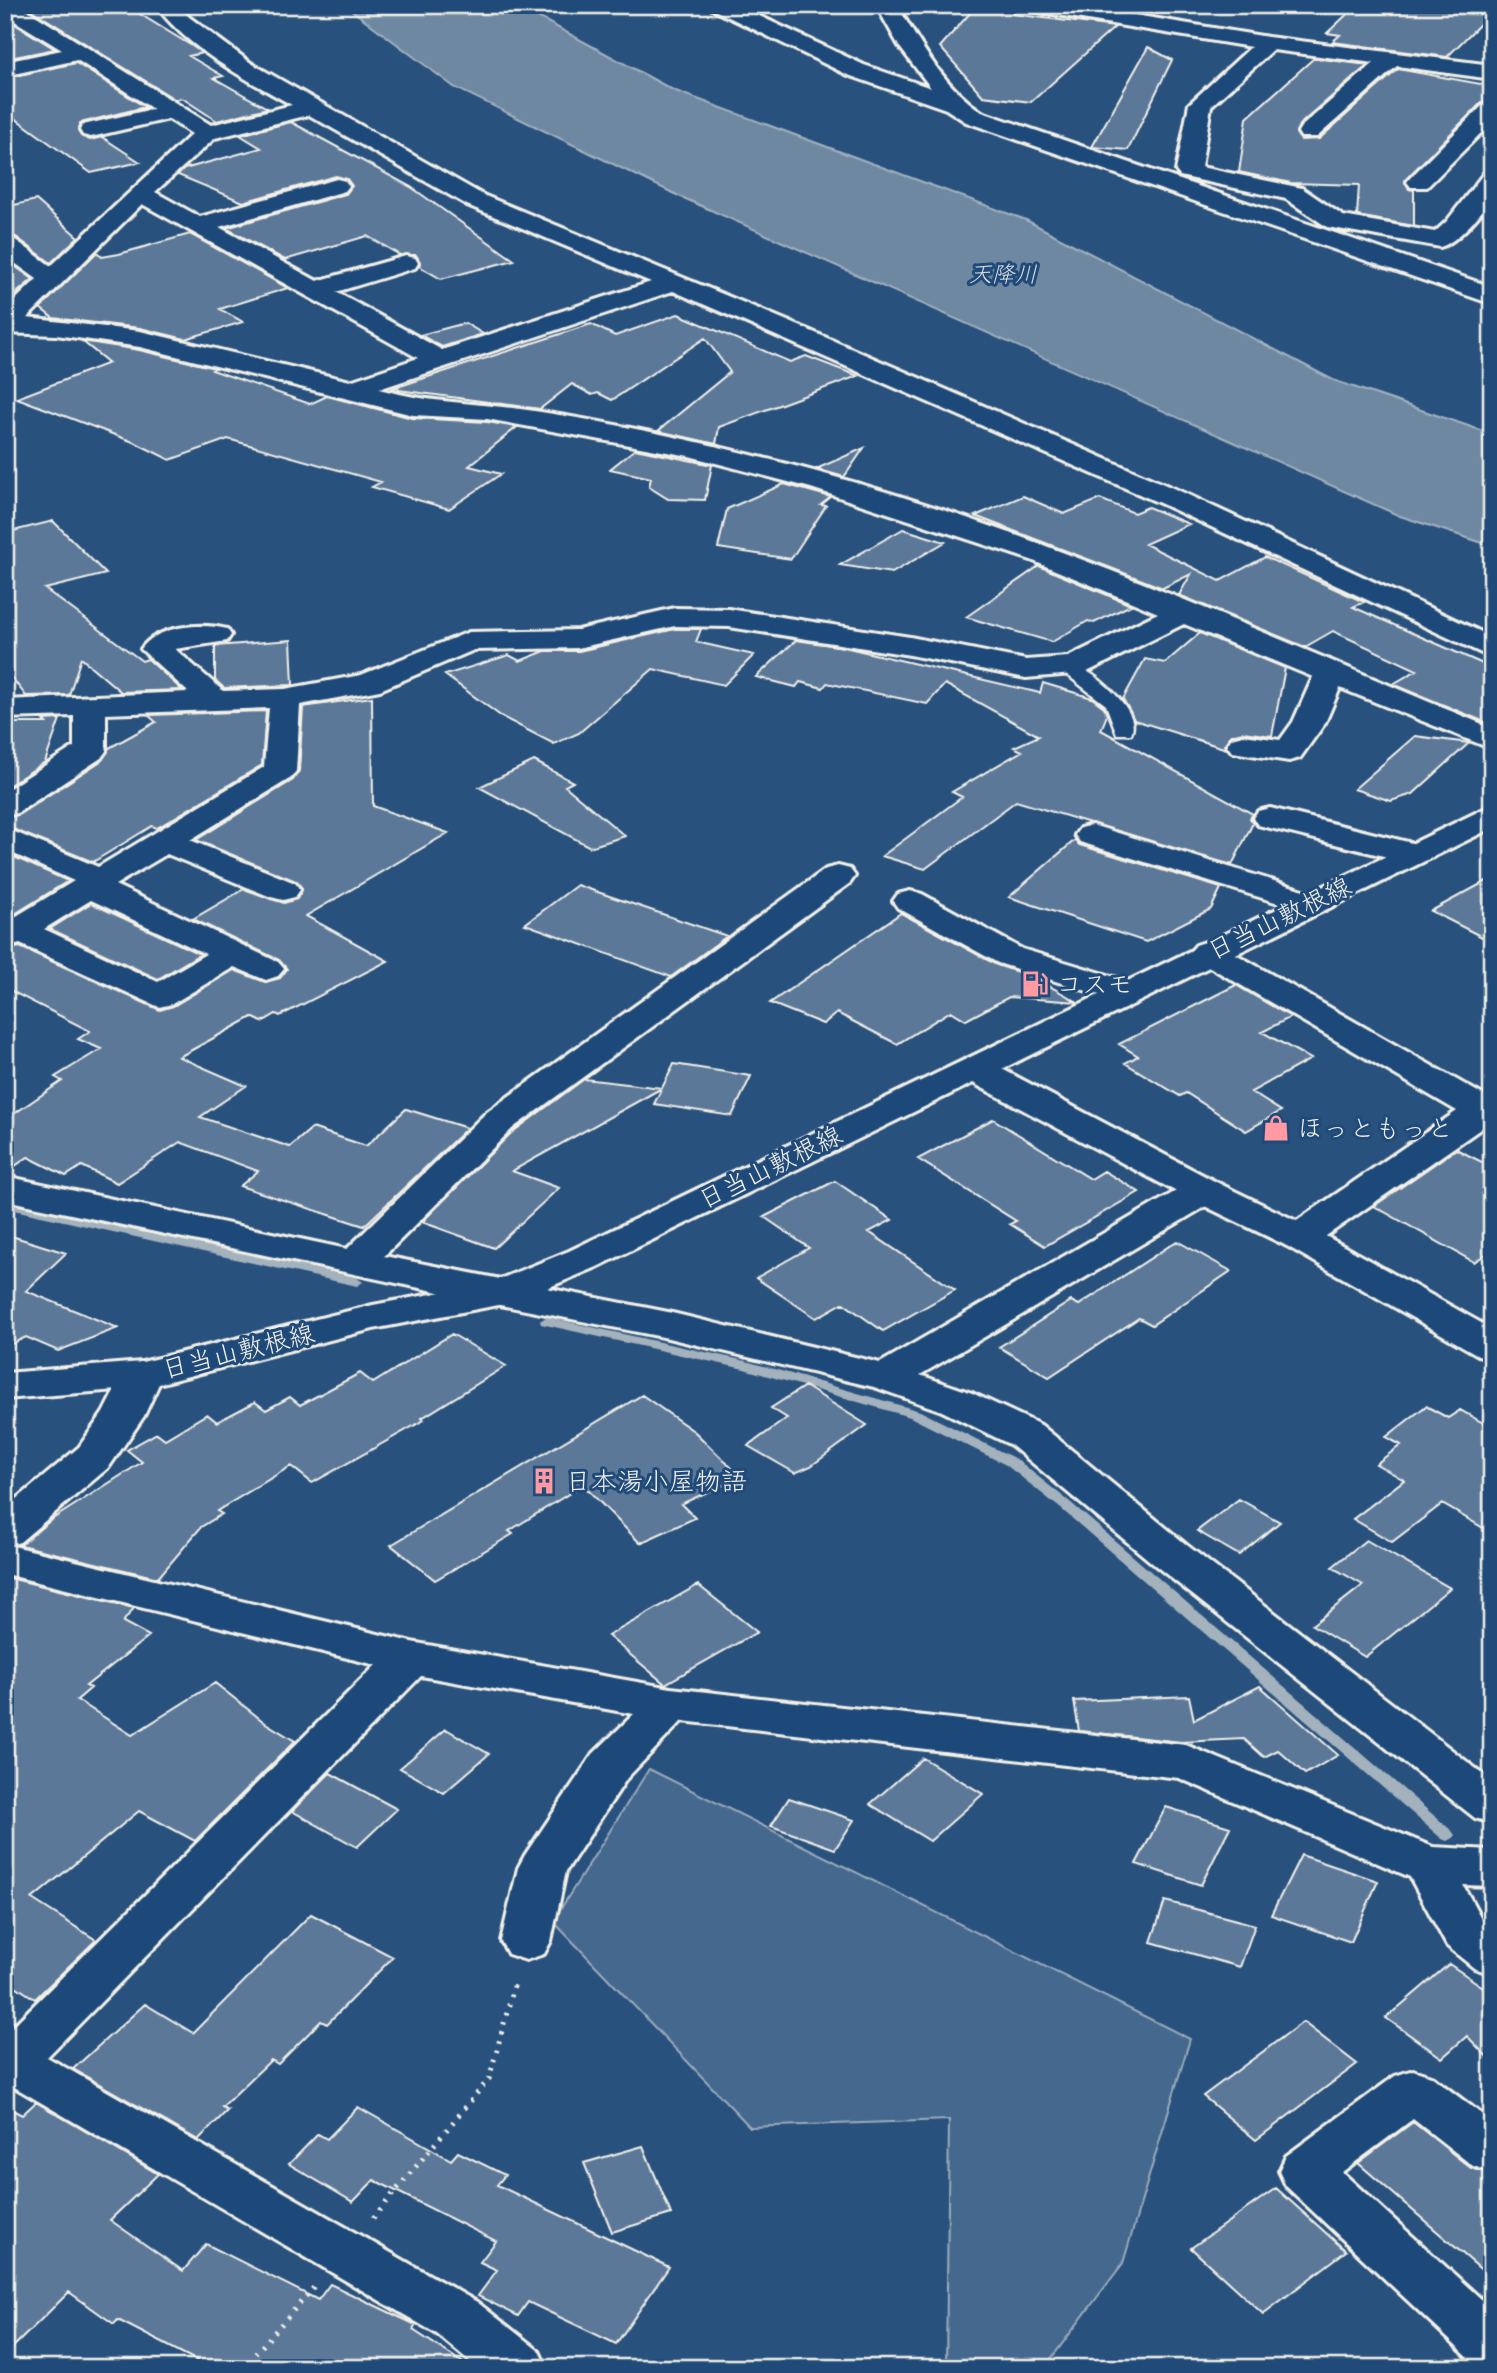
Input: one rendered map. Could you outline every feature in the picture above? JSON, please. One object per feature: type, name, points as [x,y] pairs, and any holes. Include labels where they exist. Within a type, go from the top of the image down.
[{"type":"street","points":[[166,5],[181,22],[243,68],[309,108],[475,200],[1172,498],[1492,649]]},
{"type":"street","points":[[719,5],[856,70],[954,104],[974,117],[1492,296]]},
{"type":"street","points":[[886,5],[910,46],[954,104]]},
{"type":"street","points":[[1033,5],[1268,43],[1492,72]]},
{"type":"street","points":[[5,6],[207,133]]},
{"type":"street","points":[[1268,43],[1200,104],[1188,171],[1294,193],[1336,222],[1440,240],[1456,226],[1492,178]]},
{"type":"street","points":[[5,69],[81,53]]},
{"type":"street","points":[[1309,132],[1391,60]]},
{"type":"street","points":[[5,325],[140,193],[207,133],[309,108]]},
{"type":"street","points":[[1419,182],[1492,108]]},
{"type":"street","points":[[91,130],[174,111]]},
{"type":"street","points":[[198,225],[337,186]]},
{"type":"street","points":[[140,193],[440,360]]},
{"type":"street","points":[[5,244],[52,278]]},
{"type":"street","points":[[314,290],[406,263]]},
{"type":"street","points":[[351,389],[673,283]]},
{"type":"street","points":[[5,325],[56,327],[141,339],[351,389],[412,407],[487,411],[677,446],[821,482],[1041,554],[1492,739]]},
{"type":"street","points":[[5,709],[285,698],[369,683],[469,641],[578,639],[675,617],[729,618],[910,646],[1026,669],[1074,666],[1184,612]]},
{"type":"street","points":[[215,700],[156,649],[167,640],[216,635]]},
{"type":"street","points":[[1243,746],[1289,751],[1309,723],[1331,672]]},
{"type":"street","points":[[12,934],[279,771],[285,698]]},
{"type":"street","points":[[5,806],[90,751],[90,707]]},
{"type":"street","name":"日当山敷根線","points":[[5,1386],[142,1375],[373,1317],[500,1293],[583,1259],[1125,992],[1492,816]]},
{"type":"street","points":[[1270,817],[1412,853]]},
{"type":"street","points":[[1092,835],[1311,903]]},
{"type":"street","points":[[5,838],[266,969]]},
{"type":"street","points":[[164,841],[283,890]]},
{"type":"street","points":[[357,1261],[500,1120],[838,876]]},
{"type":"street","points":[[910,901],[1010,956],[1125,992]]},
{"type":"street","points":[[12,934],[159,996],[233,954]]},
{"type":"street","points":[[1208,952],[1483,1110],[1299,1237]]},
{"type":"street","points":[[973,1068],[1204,1191],[1299,1237],[1492,1346]]},
{"type":"street","points":[[5,1188],[500,1293],[668,1325],[886,1377],[957,1402],[1026,1434],[1172,1556],[1488,1797]]},
{"type":"street","points":[[886,1377],[1204,1191]]},
{"type":"street","points":[[5,1532],[94,1457],[123,1416],[142,1375]]},
{"type":"street","points":[[5,1559],[411,1658],[671,1704],[1185,1762],[1428,1865],[1492,1868]]},
{"type":"street","points":[[411,1658],[7,2062],[342,2255],[457,2318],[519,2368]]},
{"type":"street","points":[[526,1941],[542,1868],[610,1766],[671,1704]]},
{"type":"street","points":[[1428,1865],[1464,1933],[1492,1955]]},
{"type":"street","points":[[1492,2151],[1413,2090],[1305,2171],[1492,2344]]},
{"type":"street","points":[[1479,2368],[1492,2357]]},
{"type":"lane","points":[[1067,666],[1118,706],[1125,720],[1124,730]]},
{"type":"path","points":[[243,2368],[342,2255],[489,2078],[526,1941]]},
{"type":"shaded area","points":[[649,1769],[1190,2039],[1123,2263],[1044,2368],[946,2368],[949,2120],[750,2127],[553,1921]]},
{"type":"water","name":"天降川","points":[[345,5],[516,5],[673,90],[1026,220],[1333,380],[1492,434],[1492,546],[1400,516],[679,196],[454,87]]},
{"type":"building","points":[[75,5],[88,12],[125,5],[202,53],[189,56],[223,76],[214,78],[267,108],[217,121],[182,98],[176,100],[25,6]]},
{"type":"building","points":[[977,5],[1018,5],[1012,14],[1115,27],[1031,102],[983,96],[940,47]]},
{"type":"building","points":[[1357,5],[1492,5],[1492,12],[1447,57],[1332,42],[1340,35],[1327,33]]},
{"type":"building","points":[[5,18],[55,49],[5,59]]},
{"type":"building","points":[[1148,47],[1172,60],[1128,150],[1092,147]]},
{"type":"building","points":[[1314,58],[1368,65],[1299,125],[1296,133],[1301,140],[1319,139],[1398,69],[1492,86],[1492,97],[1482,102],[1405,180],[1409,189],[1414,190],[1414,226],[1357,216],[1359,185],[1291,183],[1239,172],[1247,118]]},
{"type":"building","points":[[76,63],[145,107],[80,123],[78,131],[81,136],[90,140],[102,137],[140,162],[91,173],[5,111],[5,78]]},
{"type":"building","points":[[291,122],[411,187],[514,260],[441,279],[419,266],[416,255],[400,255],[367,236],[285,260],[226,228],[346,194],[352,186],[347,179],[336,176],[243,202],[178,175],[184,169],[261,148],[240,135]]},
{"type":"building","points":[[36,200],[78,237],[51,263],[16,237],[5,235],[5,207]]},
{"type":"building","points":[[190,234],[288,288],[220,309],[243,322],[185,339],[140,328],[53,318],[40,308],[97,252],[102,257],[119,254]]},
{"type":"building","points":[[5,259],[33,279],[5,303]]},
{"type":"building","points":[[678,314],[790,362],[806,356],[858,376],[719,427],[716,444],[658,431],[730,372],[705,338],[612,400],[598,393],[592,395],[572,384],[540,409],[391,389],[591,324],[615,336]]},
{"type":"building","points":[[465,323],[483,334],[442,347],[420,335]]},
{"type":"building","points":[[82,341],[139,350],[215,368],[212,370],[310,404],[327,396],[412,418],[487,422],[517,427],[469,466],[501,474],[449,509],[372,487],[381,482],[228,439],[170,460],[136,443],[17,398],[109,363]]},
{"type":"building","points":[[864,448],[844,477],[816,469]]},
{"type":"building","points":[[635,449],[712,465],[705,500],[668,499],[649,487],[651,478],[610,469]]},
{"type":"building","points":[[784,484],[831,497],[821,505],[826,506],[791,559],[718,548],[727,509]]},
{"type":"building","points":[[1023,496],[1064,514],[1100,499],[1134,513],[1148,507],[1189,524],[1145,544],[1220,581],[1265,557],[1364,602],[1353,607],[1492,668],[1492,725],[1393,684],[1417,670],[1333,631],[1305,647],[1179,595],[1191,574],[1163,588],[975,516]]},
{"type":"building","points":[[53,521],[106,574],[45,589],[142,661],[148,659],[182,690],[121,692],[81,658],[69,695],[26,696],[5,669],[5,533]]},
{"type":"building","points":[[903,529],[945,542],[892,573],[840,565]]},
{"type":"building","points":[[1039,566],[1131,605],[1094,623],[1088,621],[1052,642],[966,617]]},
{"type":"building","points":[[675,629],[701,629],[696,642],[754,655],[724,685],[653,669],[579,733],[554,744],[502,717],[445,675],[509,655],[520,661],[545,651],[579,651]]},
{"type":"building","points":[[1200,633],[1285,668],[1272,736],[1243,732],[1231,735],[1224,745],[1227,749],[1134,720],[1123,699],[1145,659],[1165,663]]},
{"type":"building","points":[[291,640],[293,685],[224,688],[215,680],[215,646]]},
{"type":"building","points":[[796,640],[844,647],[1040,693],[1043,683],[1092,698],[1104,707],[1107,715],[1101,730],[1253,814],[1250,818],[1253,823],[1232,865],[1016,801],[925,869],[882,856],[962,797],[952,792],[1022,751],[1014,747],[1039,736],[945,684],[927,704],[827,683],[823,688],[800,682],[796,687],[756,677]]},
{"type":"building","points":[[372,697],[373,806],[448,833],[306,916],[388,961],[280,1016],[276,1014],[262,1022],[252,1017],[179,1057],[246,1086],[200,1117],[290,1147],[312,1128],[366,1146],[406,1109],[467,1128],[364,1226],[240,1186],[258,1171],[180,1142],[117,1183],[82,1166],[66,1176],[28,1157],[5,1173],[5,1120],[62,1081],[55,1077],[101,1049],[78,1039],[90,1031],[5,988],[5,950],[20,947],[160,1010],[173,1006],[234,970],[265,982],[280,978],[287,969],[279,960],[193,919],[244,889],[284,903],[297,899],[302,888],[296,881],[196,840],[293,780],[299,771],[303,707]]},
{"type":"building","points":[[266,711],[262,765],[157,828],[152,826],[93,862],[5,826],[5,818],[18,815],[102,760],[109,748],[156,722],[148,715]]},
{"type":"building","points":[[60,719],[45,762],[5,788],[5,723],[46,723],[43,720]]},
{"type":"building","points":[[1415,736],[1469,743],[1413,794],[1391,801],[1354,789]]},
{"type":"building","points":[[534,761],[573,782],[565,786],[625,836],[590,847],[479,787]]},
{"type":"building","points":[[1075,840],[1079,845],[1221,888],[1211,909],[1146,942],[1009,897]]},
{"type":"building","points":[[5,853],[68,881],[5,920]]},
{"type":"building","points":[[1492,878],[1492,942],[1431,911]]},
{"type":"building","points":[[577,885],[727,936],[671,977],[525,924]]},
{"type":"building","points":[[91,903],[200,954],[158,979],[50,929]]},
{"type":"building","points":[[901,913],[997,965],[1033,977],[1078,1002],[1009,997],[966,1020],[951,1011],[897,1044],[837,1013],[823,1024],[770,1003]]},
{"type":"building","points":[[1236,985],[1291,1017],[1262,1032],[1311,1059],[1251,1092],[1281,1111],[1246,1131],[1186,1093],[1180,1096],[1125,1063],[1138,1056],[1119,1044]]},
{"type":"building","points":[[674,1064],[751,1076],[732,1116],[654,1104]]},
{"type":"building","points":[[584,1079],[662,1088],[512,1171],[559,1188],[494,1248],[422,1222],[510,1134]]},
{"type":"building","points":[[993,1119],[1091,1179],[1104,1171],[1139,1192],[1045,1246],[1010,1224],[1016,1221],[918,1159]]},
{"type":"building","points":[[1456,1149],[1492,1167],[1492,1250],[1474,1262],[1374,1206]]},
{"type":"building","points":[[835,1181],[892,1220],[869,1232],[955,1290],[883,1331],[843,1303],[816,1318],[756,1278],[809,1248],[764,1217]]},
{"type":"building","points":[[5,1234],[66,1253],[26,1291],[118,1328],[58,1351],[26,1337],[5,1347]]},
{"type":"building","points":[[1177,1241],[1231,1271],[1152,1325],[1139,1318],[1049,1377],[999,1347],[1071,1301],[1079,1305]]},
{"type":"building","points":[[452,1334],[506,1366],[422,1418],[424,1420],[312,1483],[291,1466],[217,1511],[222,1514],[201,1527],[158,1578],[20,1545],[51,1520],[142,1462],[127,1450],[157,1433],[165,1439],[207,1414],[217,1422],[255,1402],[266,1410],[290,1397],[300,1405],[360,1373],[373,1383]]},
{"type":"building","points":[[805,1386],[867,1425],[811,1466],[795,1473],[748,1446],[787,1418],[771,1408]]},
{"type":"building","points":[[642,1395],[695,1432],[741,1477],[681,1504],[695,1518],[640,1543],[583,1485],[509,1531],[513,1534],[435,1580],[391,1545]]},
{"type":"building","points":[[1426,1406],[1448,1418],[1460,1410],[1492,1428],[1492,1533],[1442,1504],[1392,1542],[1353,1519],[1404,1480],[1376,1464],[1401,1445],[1386,1437]]},
{"type":"building","points":[[1239,1499],[1280,1522],[1239,1555],[1197,1531]]},
{"type":"building","points":[[1366,1540],[1450,1588],[1365,1657],[1312,1625],[1363,1585],[1332,1567]]},
{"type":"building","points":[[5,1577],[134,1608],[123,1622],[149,1636],[86,1686],[91,1688],[77,1700],[132,1735],[215,1683],[264,1722],[295,1741],[195,1841],[139,1811],[32,1899],[96,1940],[35,1999],[5,1979]]},
{"type":"building","points":[[698,1585],[757,1632],[665,1684],[608,1636]]},
{"type":"building","points":[[1260,1686],[1338,1755],[1305,1774],[1278,1750],[1264,1757],[1244,1739],[1181,1742],[1079,1731],[1074,1701],[1189,1696],[1194,1720]]},
{"type":"building","points":[[446,1729],[489,1754],[444,1793],[400,1768]]},
{"type":"building","points":[[923,1758],[983,1794],[930,1841],[870,1804]]},
{"type":"building","points":[[330,1773],[397,1809],[357,1847],[292,1811]]},
{"type":"building","points":[[789,1798],[854,1820],[835,1849],[771,1826]]},
{"type":"building","points":[[1166,1807],[1230,1827],[1201,1885],[1136,1864]]},
{"type":"building","points":[[1301,1855],[1378,1881],[1351,1942],[1271,1915]]},
{"type":"building","points":[[1165,1901],[1255,1925],[1240,1967],[1151,1942]]},
{"type":"building","points":[[311,1914],[393,1957],[327,2024],[321,2021],[278,2064],[271,2060],[222,2107],[228,2110],[198,2140],[73,2069],[145,2004],[193,2033]]},
{"type":"building","points":[[1449,1964],[1492,1993],[1492,2062],[1467,2036],[1442,2058],[1386,2018]]},
{"type":"building","points":[[1303,2022],[1357,2064],[1256,2140],[1203,2096]]},
{"type":"building","points":[[36,2102],[158,2174],[110,2220],[183,2271],[206,2244],[318,2300],[330,2284],[416,2325],[413,2330],[471,2368],[211,2368],[118,2320],[114,2324],[69,2292],[5,2355],[5,2106],[22,2115]]},
{"type":"building","points":[[358,2107],[451,2160],[458,2152],[505,2175],[497,2185],[669,2267],[616,2344],[528,2302],[518,2316],[478,2296],[497,2270],[480,2262],[496,2241],[374,2180],[353,2202],[289,2164],[318,2134],[327,2139]]},
{"type":"building","points":[[1413,2122],[1471,2168],[1492,2174],[1492,2279],[1358,2163]]},
{"type":"building","points":[[643,2146],[671,2214],[612,2232],[584,2163]]},
{"type":"building","points":[[1276,2188],[1346,2251],[1263,2314],[1191,2248]]},
{"type":"waterway","points":[[5,1204],[357,1282]]},
{"type":"waterway","points":[[546,1321],[746,1365],[915,1414],[1011,1462],[1065,1505],[1447,1835]]},
{"type":"place","name":"コスモ","points":[[1035,984]]},
{"type":"place","name":"ほっともっと","points":[[1276,1128]]},
{"type":"place","name":"日本湯小屋物語","points":[[544,1481]]}]
